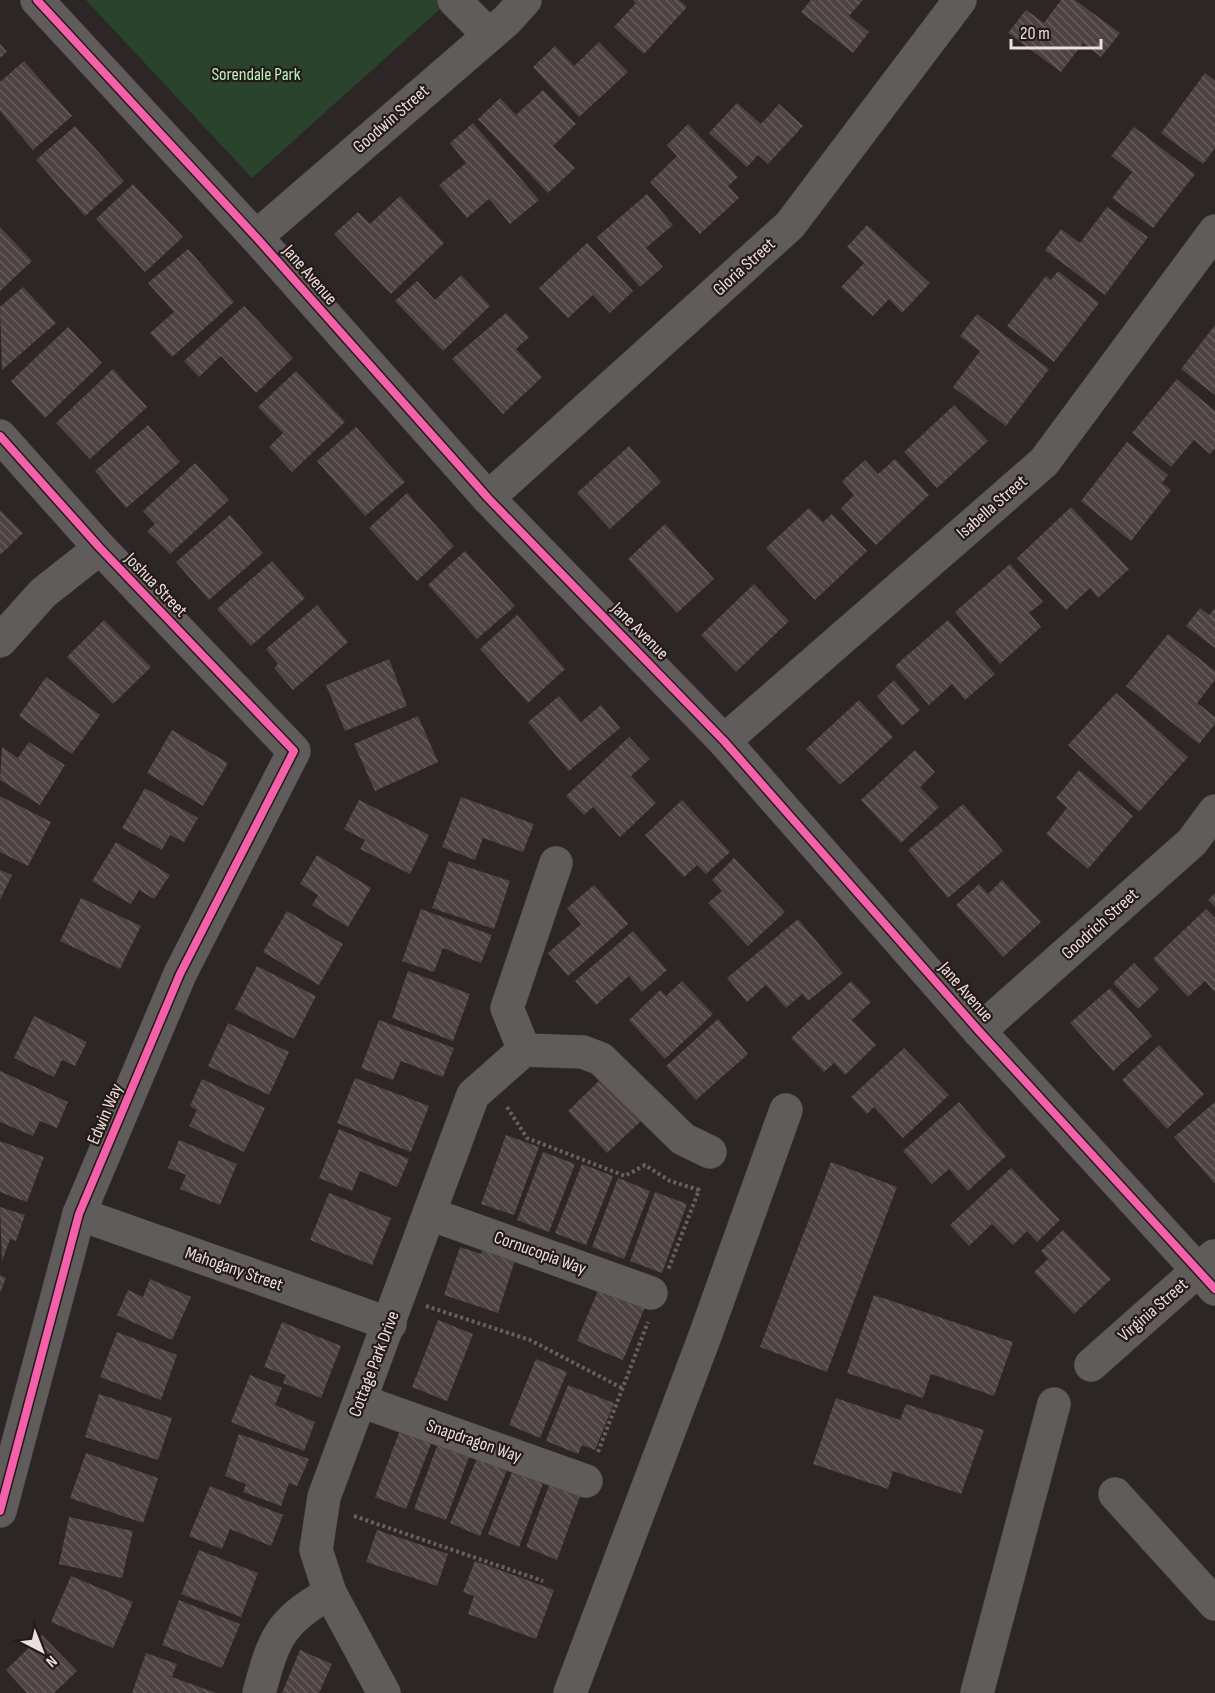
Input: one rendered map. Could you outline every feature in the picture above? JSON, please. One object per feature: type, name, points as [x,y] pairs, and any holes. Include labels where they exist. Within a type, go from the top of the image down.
[{"type":"street","name":"Jane Avenue","points":[[37,0],[256,237],[488,498],[724,741],[980,1031],[1209,1272]]},
{"type":"street","points":[[453,0],[489,35]]},
{"type":"street","name":"Goodwin Street","points":[[256,237],[489,35],[525,0]]},
{"type":"street","name":"Gloria Street","points":[[488,498],[790,225],[960,0]]},
{"type":"street","name":"Isabella Street","points":[[724,741],[1044,462],[1215,231]]},
{"type":"street","name":"Joshua Street","points":[[0,436],[100,548],[294,751]]},
{"type":"street","points":[[0,641],[43,593],[100,548]]},
{"type":"street","name":"Edwin Way","points":[[0,1511],[79,1214],[180,974],[294,751]]},
{"type":"street","name":"Goodrich Street","points":[[980,1031],[1192,842],[1215,811]]},
{"type":"street","points":[[556,863],[507,1008],[524,1050],[583,1052],[601,1059],[683,1139],[710,1152]]},
{"type":"street","name":"Cottage Park Drive","points":[[384,1693],[330,1593],[316,1550],[322,1505],[473,1095],[524,1050]]},
{"type":"street","points":[[570,1693],[705,1336],[786,1110]]},
{"type":"street","name":"Mahogany Street","points":[[79,1214],[394,1311]]},
{"type":"street","name":"Cornucopia Way","points":[[430,1214],[651,1293]]},
{"type":"street","name":"Virginia Street","points":[[1091,1365],[1209,1272]]},
{"type":"street","name":"Snapdragon Way","points":[[361,1401],[586,1481]]},
{"type":"street","points":[[977,1693],[1054,1404]]},
{"type":"street","points":[[1115,1494],[1215,1604]]},
{"type":"street","points":[[259,1693],[272,1645],[300,1610],[330,1593]]},
{"type":"path","points":[[394,1311],[530,1340],[624,1389]]},
{"type":"path","points":[[322,1505],[543,1581]]},
{"type":"green space","name":"Sorendale Park","points":[[86,0],[450,0],[252,178]]},
{"type":"building","points":[[633,0],[679,0],[687,7],[644,54],[614,27],[636,3]]},
{"type":"building","points":[[811,0],[863,0],[849,16],[869,32],[853,53],[801,12]]},
{"type":"building","points":[[1061,0],[1075,0],[1120,33],[1101,57],[1083,43],[1061,72],[1008,33],[1026,10],[1044,23]]},
{"type":"building","points":[[599,42],[628,72],[579,117],[533,67],[555,46],[574,66]]},
{"type":"building","points":[[0,44],[7,52],[0,58]]},
{"type":"building","points":[[24,61],[72,116],[33,150],[0,111],[0,82]]},
{"type":"building","points":[[1205,73],[1215,81],[1215,148],[1203,164],[1161,133]]},
{"type":"building","points":[[543,90],[576,124],[553,146],[575,168],[548,193],[478,119],[500,98],[516,115]]},
{"type":"building","points":[[737,103],[761,124],[779,104],[803,126],[768,164],[758,155],[747,167],[709,133]]},
{"type":"building","points":[[473,123],[539,200],[510,224],[489,199],[467,218],[439,185],[466,163],[450,143]]},
{"type":"building","points":[[688,124],[738,177],[728,186],[739,198],[700,234],[650,182],[677,156],[667,145]]},
{"type":"building","points":[[75,126],[124,181],[85,216],[36,160]]},
{"type":"building","points":[[1134,127],[1195,174],[1153,228],[1112,198],[1132,172],[1111,156]]},
{"type":"building","points":[[133,184],[183,237],[145,272],[96,219]]},
{"type":"building","points":[[647,194],[673,225],[646,248],[663,267],[640,287],[597,237]]},
{"type":"building","points":[[400,196],[444,243],[391,294],[334,234],[358,212],[370,224]]},
{"type":"building","points":[[1107,207],[1148,237],[1105,295],[1045,250],[1061,229],[1080,243]]},
{"type":"building","points":[[867,225],[930,283],[902,313],[889,299],[873,316],[841,287],[864,263],[847,247]]},
{"type":"building","points":[[0,227],[32,261],[0,291]]},
{"type":"building","points":[[587,243],[633,291],[610,313],[593,295],[568,318],[539,288]]},
{"type":"building","points":[[188,249],[234,302],[172,357],[150,333],[174,312],[148,283]]},
{"type":"building","points":[[1058,271],[1099,303],[1054,362],[1007,326],[1046,276],[1051,280]]},
{"type":"building","points":[[461,275],[490,306],[443,351],[395,301],[417,281],[435,300]]},
{"type":"building","points":[[23,287],[56,323],[2,370],[0,307]]},
{"type":"building","points":[[244,306],[293,358],[256,393],[221,356],[199,377],[184,361]]},
{"type":"building","points":[[506,313],[529,337],[516,349],[542,377],[503,414],[452,359]]},
{"type":"building","points":[[977,314],[1049,369],[1006,426],[953,387],[980,351],[960,336]]},
{"type":"building","points":[[1215,325],[1215,395],[1181,369]]},
{"type":"building","points":[[68,327],[102,363],[45,418],[11,381]]},
{"type":"building","points":[[113,369],[147,407],[90,459],[56,423]]},
{"type":"building","points":[[296,371],[345,422],[292,472],[269,447],[283,433],[258,407]]},
{"type":"building","points":[[1177,379],[1215,411],[1215,448],[1210,454],[1194,440],[1171,467],[1132,433]]},
{"type":"building","points":[[954,405],[988,441],[937,488],[904,452]]},
{"type":"building","points":[[148,425],[180,462],[126,508],[95,471]]},
{"type":"building","points":[[356,427],[405,482],[365,516],[317,461]]},
{"type":"building","points":[[1127,442],[1168,475],[1162,483],[1171,490],[1131,541],[1081,501]]},
{"type":"building","points":[[629,446],[661,482],[610,529],[577,493]]},
{"type":"building","points":[[895,459],[929,495],[876,545],[841,508],[854,495],[842,481],[865,460],[878,474]]},
{"type":"building","points":[[195,463],[229,500],[170,554],[147,531],[155,524],[143,511]]},
{"type":"building","points":[[407,493],[454,546],[417,581],[369,528]]},
{"type":"building","points":[[1071,507],[1129,569],[1098,598],[1090,588],[1066,610],[1017,558]]},
{"type":"building","points":[[809,508],[823,522],[832,514],[867,551],[815,600],[766,548]]},
{"type":"building","points":[[0,510],[23,533],[0,555]]},
{"type":"building","points":[[230,515],[263,553],[209,600],[176,562]]},
{"type":"building","points":[[665,524],[714,579],[677,613],[628,559]]},
{"type":"building","points":[[465,551],[515,606],[477,639],[428,585]]},
{"type":"building","points":[[272,561],[305,598],[251,646],[217,609]]},
{"type":"building","points":[[1010,564],[1043,602],[1029,613],[1041,627],[1000,664],[955,612]]},
{"type":"building","points":[[754,584],[789,621],[736,672],[701,635]]},
{"type":"building","points":[[317,605],[348,642],[293,690],[274,668],[278,664],[266,649]]},
{"type":"building","points":[[1200,608],[1209,615],[1215,608],[1215,648],[1186,626]]},
{"type":"building","points":[[517,615],[565,669],[528,703],[480,649]]},
{"type":"building","points":[[104,620],[151,667],[113,704],[67,657]]},
{"type":"building","points":[[948,620],[995,674],[965,700],[952,684],[929,705],[895,666]]},
{"type":"building","points":[[1168,634],[1215,671],[1215,680],[1197,703],[1215,717],[1215,724],[1199,744],[1126,686]]},
{"type":"building","points":[[389,659],[407,706],[345,731],[326,685]]},
{"type":"building","points":[[46,677],[100,715],[72,754],[19,716]]},
{"type":"building","points":[[894,680],[920,710],[902,726],[877,696]]},
{"type":"building","points":[[1116,693],[1188,757],[1139,812],[1068,745]]},
{"type":"building","points":[[559,696],[581,722],[601,705],[620,728],[569,771],[528,722]]},
{"type":"building","points":[[859,700],[893,737],[840,785],[806,749]]},
{"type":"building","points":[[418,716],[438,762],[375,791],[354,744]]},
{"type":"building","points":[[172,730],[228,763],[203,806],[147,773]]},
{"type":"building","points":[[629,737],[650,759],[631,776],[656,803],[620,837],[593,807],[584,815],[566,796]]},
{"type":"building","points":[[29,742],[65,765],[40,805],[0,780],[2,747],[18,758]]},
{"type":"building","points":[[915,750],[935,772],[920,787],[939,807],[901,843],[861,800]]},
{"type":"building","points":[[1079,770],[1133,816],[1088,869],[1046,834],[1067,808],[1056,798]]},
{"type":"building","points":[[145,788],[198,818],[184,842],[170,835],[162,850],[122,828]]},
{"type":"building","points":[[0,796],[51,822],[28,866],[0,852]]},
{"type":"building","points":[[461,797],[534,824],[523,852],[483,838],[475,860],[442,847]]},
{"type":"building","points":[[359,800],[429,835],[410,874],[360,849],[365,840],[344,829]]},
{"type":"building","points":[[682,800],[730,852],[706,874],[697,865],[684,877],[645,835]]},
{"type":"building","points":[[963,804],[1003,851],[948,898],[908,850]]},
{"type":"building","points":[[116,842],[170,875],[154,899],[139,890],[131,904],[92,881]]},
{"type":"building","points":[[317,855],[371,888],[348,927],[312,905],[318,895],[300,884]]},
{"type":"building","points":[[734,858],[785,912],[748,946],[708,903],[722,891],[712,880]]},
{"type":"building","points":[[449,861],[510,881],[494,929],[432,908]]},
{"type":"building","points":[[0,870],[12,875],[0,900]]},
{"type":"building","points":[[1002,880],[1041,922],[1003,957],[956,905],[979,884],[988,894]]},
{"type":"building","points":[[594,885],[628,924],[568,976],[548,953],[581,924],[567,908]]},
{"type":"building","points":[[1215,893],[1215,907],[1208,900]]},
{"type":"building","points":[[81,898],[141,926],[120,969],[60,941]]},
{"type":"building","points":[[421,909],[492,935],[481,963],[443,948],[434,972],[402,961]]},
{"type":"building","points":[[1206,909],[1215,918],[1215,992],[1205,981],[1188,997],[1153,959]]},
{"type":"building","points":[[287,911],[343,944],[319,985],[263,952]]},
{"type":"building","points":[[798,919],[843,973],[808,1001],[802,994],[786,1008],[766,985],[747,1002],[727,978]]},
{"type":"building","points":[[633,931],[667,970],[642,992],[629,976],[596,1005],[575,981]]},
{"type":"building","points":[[1134,963],[1159,989],[1138,1009],[1113,983]]},
{"type":"building","points":[[257,966],[316,996],[294,1039],[235,1009]]},
{"type":"building","points":[[408,971],[470,994],[453,1041],[392,1018]]},
{"type":"building","points":[[682,981],[713,1014],[665,1059],[629,1020],[660,990],[666,996]]},
{"type":"building","points":[[851,981],[871,1002],[852,1020],[876,1045],[845,1075],[834,1063],[824,1072],[791,1038]]},
{"type":"building","points":[[1110,988],[1152,1036],[1113,1071],[1070,1023]]},
{"type":"building","points":[[34,1016],[87,1042],[75,1066],[62,1060],[54,1077],[14,1058]]},
{"type":"building","points":[[718,1019],[748,1054],[696,1100],[666,1066]]},
{"type":"building","points":[[379,1020],[454,1048],[443,1077],[401,1061],[393,1080],[361,1068]]},
{"type":"building","points":[[228,1023],[289,1052],[269,1095],[208,1066]]},
{"type":"building","points":[[1159,1045],[1204,1094],[1167,1129],[1122,1080]]},
{"type":"building","points":[[904,1048],[949,1095],[903,1138],[874,1107],[867,1114],[851,1097]]},
{"type":"building","points":[[0,1071],[68,1102],[57,1128],[40,1121],[33,1136],[0,1122]]},
{"type":"building","points":[[604,1076],[644,1118],[607,1153],[568,1111]]},
{"type":"building","points":[[355,1078],[429,1106],[411,1152],[337,1123]]},
{"type":"building","points":[[202,1079],[265,1108],[244,1152],[189,1126],[197,1110],[190,1106]]},
{"type":"building","points":[[959,1102],[1006,1156],[968,1191],[949,1169],[932,1184],[903,1151]]},
{"type":"building","points":[[1215,1102],[1215,1184],[1174,1137]]},
{"type":"building","points":[[339,1129],[409,1159],[397,1187],[360,1171],[352,1191],[319,1178]]},
{"type":"building","points":[[506,1135],[539,1147],[514,1215],[481,1204]]},
{"type":"building","points":[[179,1140],[237,1164],[220,1205],[180,1189],[186,1175],[168,1168]]},
{"type":"building","points":[[0,1141],[44,1157],[27,1202],[0,1192]]},
{"type":"building","points":[[543,1152],[575,1164],[549,1232],[517,1220]]},
{"type":"building","points":[[831,1162],[897,1187],[827,1372],[760,1347]]},
{"type":"building","points":[[582,1164],[613,1176],[586,1245],[555,1233]]},
{"type":"building","points":[[1011,1168],[1060,1220],[1037,1242],[1027,1231],[1013,1245],[992,1224],[969,1246],[950,1225]]},
{"type":"building","points":[[618,1178],[650,1191],[624,1259],[592,1247]]},
{"type":"building","points":[[655,1192],[687,1204],[662,1273],[630,1261]]},
{"type":"building","points":[[329,1193],[391,1218],[372,1265],[310,1240]]},
{"type":"building","points":[[0,1207],[25,1215],[16,1241],[10,1239],[2,1261]]},
{"type":"building","points":[[1063,1230],[1111,1279],[1074,1314],[1034,1272],[1048,1259],[1041,1251]]},
{"type":"building","points":[[460,1247],[481,1254],[483,1247],[516,1257],[498,1313],[444,1295]]},
{"type":"building","points":[[0,1275],[6,1278],[0,1293]]},
{"type":"building","points":[[150,1279],[191,1297],[172,1340],[117,1315],[128,1290],[143,1297]]},
{"type":"building","points":[[599,1288],[645,1307],[623,1360],[577,1341]]},
{"type":"building","points":[[874,1295],[1013,1342],[994,1396],[931,1374],[923,1398],[847,1373]]},
{"type":"building","points":[[438,1320],[473,1334],[447,1401],[412,1387]]},
{"type":"building","points":[[282,1322],[341,1346],[321,1398],[283,1383],[286,1375],[264,1367]]},
{"type":"building","points":[[117,1332],[177,1355],[161,1400],[100,1377]]},
{"type":"building","points":[[536,1359],[567,1372],[540,1438],[509,1425]]},
{"type":"building","points":[[250,1375],[282,1388],[275,1405],[315,1422],[304,1451],[231,1422]]},
{"type":"building","points":[[568,1385],[614,1403],[595,1450],[582,1445],[578,1454],[546,1441]]},
{"type":"building","points":[[99,1394],[172,1418],[158,1460],[85,1437]]},
{"type":"building","points":[[836,1398],[900,1420],[906,1404],[984,1430],[961,1494],[893,1471],[888,1489],[813,1464]]},
{"type":"building","points":[[400,1430],[432,1441],[406,1509],[375,1497]]},
{"type":"building","points":[[239,1434],[309,1459],[297,1486],[289,1483],[281,1506],[243,1492],[246,1484],[225,1476]]},
{"type":"building","points":[[438,1443],[470,1454],[446,1520],[414,1509]]},
{"type":"building","points":[[86,1453],[158,1478],[143,1523],[70,1498]]},
{"type":"building","points":[[478,1456],[508,1468],[480,1536],[450,1523]]},
{"type":"building","points":[[514,1467],[545,1478],[519,1547],[488,1534]]},
{"type":"building","points":[[551,1480],[582,1491],[557,1560],[526,1547]]},
{"type":"building","points":[[210,1486],[283,1515],[271,1546],[230,1529],[222,1549],[189,1536]]},
{"type":"building","points":[[69,1517],[133,1531],[122,1578],[59,1564]]},
{"type":"building","points":[[377,1530],[448,1554],[437,1586],[366,1562]]},
{"type":"building","points":[[199,1550],[258,1573],[241,1617],[181,1594]]},
{"type":"building","points":[[475,1561],[554,1590],[536,1639],[468,1614],[474,1596],[463,1592]]},
{"type":"building","points":[[71,1576],[133,1602],[113,1648],[51,1622]]},
{"type":"building","points":[[179,1600],[240,1624],[222,1668],[162,1645]]},
{"type":"building","points":[[42,1635],[77,1671],[54,1693],[27,1693],[6,1670]]},
{"type":"building","points":[[300,1650],[332,1664],[319,1693],[282,1693]]},
{"type":"building","points":[[146,1653],[177,1664],[172,1677],[216,1693],[132,1693]]},
{"type":"cycle path","points":[[37,0],[256,237],[488,498],[724,741],[979,1031],[1215,1289]]},
{"type":"cycle path","points":[[0,436],[100,548],[294,751],[180,974],[79,1214],[0,1511]]}]
